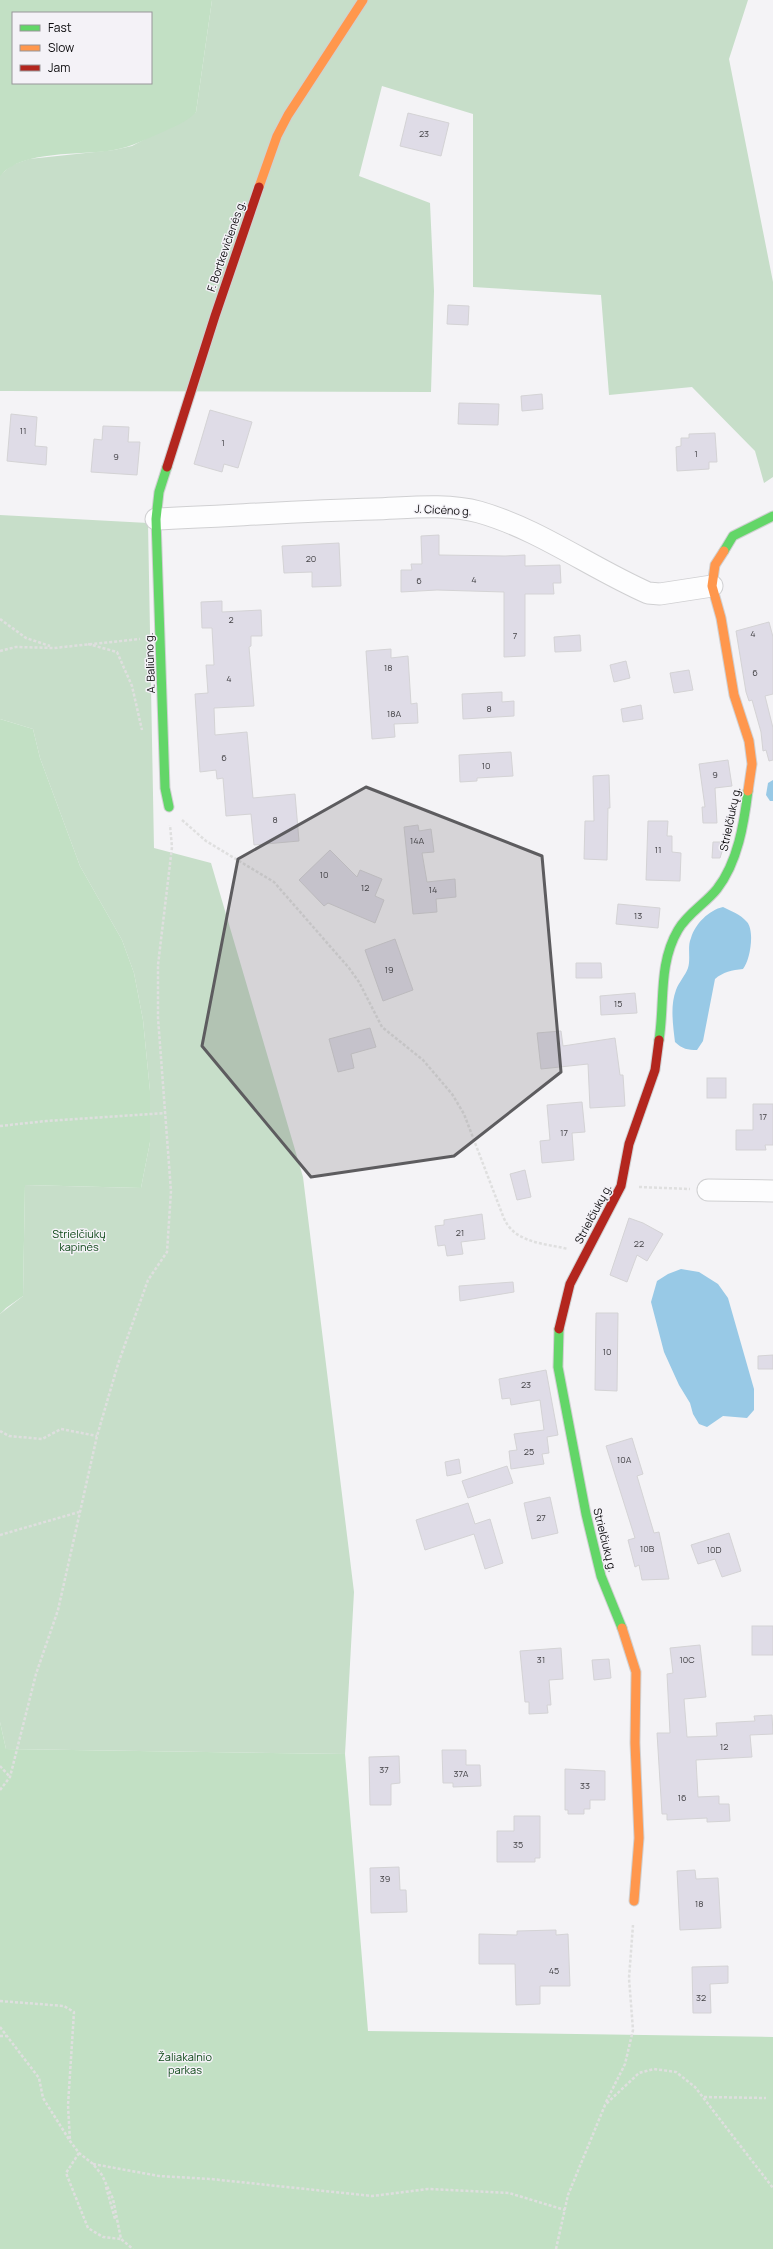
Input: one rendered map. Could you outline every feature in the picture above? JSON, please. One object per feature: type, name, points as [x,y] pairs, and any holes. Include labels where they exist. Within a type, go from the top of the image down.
[{"type":"street","name":"F. Bortkevičienės g.","points":[[156,519],[159,492],[166,467],[277,136],[288,115],[364,0]]},
{"type":"street","name":"J. Cicėno g.","points":[[156,519],[428,507],[455,509],[478,512],[512,523],[648,592],[660,594],[712,586]]},
{"type":"street","name":"Strielčiukų g.","points":[[634,1901],[639,1838],[635,1743],[636,1672],[630,1649],[601,1576],[572,1448],[558,1367],[561,1316],[570,1284],[621,1186],[629,1144],[655,1070],[660,1036],[663,982],[667,955],[678,929],[718,888],[733,860],[744,820],[752,764],[749,741],[734,695],[721,618],[712,586],[716,565],[733,536],[756,522],[773,516]]},
{"type":"street","name":"A. Baliūno g.","points":[[156,519],[165,788],[169,807]]},
{"type":"street","points":[[708,1190],[773,1191]]},
{"type":"path","points":[[0,619],[26,638],[54,648]]},
{"type":"path","points":[[0,651],[16,647],[54,648],[161,637]]},
{"type":"path","points":[[88,644],[117,652],[132,686],[143,736]]},
{"type":"path","points":[[0,1790],[10,1777],[36,1674],[58,1610],[97,1436],[135,1313],[148,1280],[168,1252],[171,1191],[158,1018],[158,965],[172,847],[169,807]]},
{"type":"path","points":[[169,807],[183,822],[206,841],[274,882],[349,968],[359,982],[382,1027],[422,1060],[440,1078],[464,1114],[502,1216],[512,1233],[522,1238],[586,1253]]},
{"type":"path","points":[[0,1126],[46,1121],[166,1113]]},
{"type":"path","points":[[621,1186],[708,1190]]},
{"type":"path","points":[[0,1431],[9,1436],[42,1439],[61,1430],[97,1436]]},
{"type":"path","points":[[0,1535],[79,1512]]},
{"type":"path","points":[[0,1766],[10,1777]]},
{"type":"path","points":[[556,2249],[568,2195],[605,2105],[625,2064],[634,2030],[629,1978],[634,1925]]},
{"type":"path","points":[[0,2001],[64,2006],[74,2012],[68,2098],[70,2142]]},
{"type":"path","points":[[0,2027],[39,2078],[43,2098],[70,2142],[79,2153],[93,2164],[102,2176],[113,2199],[122,2239],[133,2249]]},
{"type":"path","points":[[0,2036],[7,2036]]},
{"type":"path","points":[[605,2105],[639,2073],[654,2069],[676,2072],[695,2087],[773,2188]]},
{"type":"path","points":[[703,2097],[766,2098]]},
{"type":"path","points":[[79,2153],[66,2172],[88,2228],[104,2237],[122,2239]]},
{"type":"path","points":[[93,2164],[159,2176],[211,2179],[372,2196],[428,2189],[509,2193],[565,2210]]},
{"type":"highlighted area","points":[[366,787],[542,856],[561,1072],[454,1156],[311,1177],[202,1046],[238,859]]},
{"type":"green space","points":[[0,0],[212,0],[196,112],[193,115],[178,125],[127,147],[101,152],[37,157],[22,161],[10,167],[0,176]]},
{"type":"green space","points":[[212,0],[748,0],[729,59],[773,282],[773,477],[764,483],[755,451],[692,387],[609,395],[601,295],[473,287],[473,114],[382,86],[359,176],[430,203],[434,291],[431,392],[0,391],[0,175],[12,165],[29,159],[114,150],[132,146],[196,112]]},
{"type":"green space","name":"Strielčiukų kapinės","points":[[0,515],[148,523],[154,848],[211,863],[303,1177],[354,1592],[345,1754],[6,1749],[0,1722],[0,1314],[23,1296],[25,1185],[141,1188],[150,1142],[150,1091],[143,1020],[134,973],[122,940],[80,866],[40,758],[33,729],[0,719]]},
{"type":"green space","points":[[0,719],[33,729],[40,758],[80,866],[122,940],[134,973],[143,1020],[150,1091],[150,1142],[141,1188],[25,1185],[23,1296],[0,1314]]},
{"type":"green space","name":"Žaliakalnio parkas","points":[[0,1722],[6,1749],[345,1754],[368,2031],[773,2037],[773,2249],[0,2249]]},
{"type":"water","points":[[773,780],[773,801],[770,801],[766,795],[768,783]]},
{"type":"water","points":[[723,907],[744,919],[749,926],[751,932],[751,946],[748,960],[743,969],[728,972],[715,979],[703,1041],[697,1050],[683,1048],[675,1042],[672,1016],[674,996],[677,987],[688,968],[690,941],[693,933],[703,918],[713,911]]},
{"type":"water","points":[[681,1269],[699,1272],[718,1284],[728,1298],[754,1389],[754,1410],[747,1418],[723,1416],[707,1427],[699,1424],[664,1352],[651,1302],[657,1281],[668,1274]]},
{"type":"building","points":[[408,113],[449,123],[441,156],[400,146]]},
{"type":"building","points":[[448,305],[469,306],[468,325],[447,324]]},
{"type":"building","points":[[542,394],[543,409],[522,411],[521,396]]},
{"type":"building","points":[[459,403],[499,404],[498,425],[458,424]]},
{"type":"building","points":[[210,410],[252,422],[238,468],[224,464],[222,472],[194,464]]},
{"type":"building","points":[[11,414],[37,417],[35,446],[47,447],[46,465],[7,461]]},
{"type":"building","points":[[103,426],[129,427],[128,442],[140,442],[137,475],[91,472],[94,439],[102,440]]},
{"type":"building","points":[[715,433],[717,462],[709,462],[709,469],[677,471],[676,447],[681,446],[681,438],[689,438],[689,434]]},
{"type":"building","points":[[439,535],[439,555],[525,555],[525,566],[560,565],[561,583],[553,583],[554,594],[525,594],[525,656],[504,657],[504,592],[437,590],[401,592],[401,570],[412,570],[411,564],[422,564],[421,536]]},
{"type":"building","points":[[339,543],[341,586],[312,587],[312,572],[284,573],[282,546]]},
{"type":"building","points":[[222,601],[222,612],[261,610],[262,636],[251,636],[251,646],[249,647],[254,706],[214,708],[215,735],[247,732],[253,798],[295,794],[299,841],[254,845],[251,814],[226,816],[223,778],[217,779],[216,770],[200,772],[195,694],[208,693],[206,665],[214,665],[212,628],[202,628],[201,602]]},
{"type":"building","points":[[769,622],[773,637],[773,694],[765,696],[773,728],[773,760],[769,761],[766,750],[763,751],[761,732],[752,700],[749,701],[746,692],[736,631]]},
{"type":"building","points":[[580,635],[581,651],[555,652],[554,637]]},
{"type":"building","points":[[391,649],[391,658],[408,656],[411,704],[417,703],[418,723],[394,724],[395,737],[372,739],[366,651]]},
{"type":"building","points":[[626,661],[630,678],[614,682],[610,665]]},
{"type":"building","points":[[689,670],[693,690],[674,693],[670,673]]},
{"type":"building","points":[[502,692],[502,702],[514,701],[514,716],[463,719],[462,694]]},
{"type":"building","points":[[641,705],[643,719],[623,722],[621,709]]},
{"type":"building","points":[[511,752],[513,776],[477,778],[477,781],[460,782],[459,755]]},
{"type":"building","points":[[728,760],[732,786],[715,788],[717,823],[703,823],[702,807],[705,807],[699,764]]},
{"type":"building","points":[[609,775],[610,808],[608,808],[607,860],[584,859],[585,821],[594,821],[593,776]]},
{"type":"building","points":[[648,821],[668,821],[667,836],[672,836],[672,852],[681,853],[680,881],[646,880]]},
{"type":"building","points":[[418,825],[419,831],[431,829],[434,852],[422,853],[427,882],[455,879],[456,897],[436,899],[437,912],[413,914],[404,827]]},
{"type":"building","points":[[713,842],[725,842],[720,858],[712,858]]},
{"type":"building","points":[[330,850],[357,877],[360,870],[382,879],[375,896],[384,900],[375,923],[328,903],[324,906],[299,880]]},
{"type":"building","points":[[618,904],[660,908],[658,928],[616,924]]},
{"type":"building","points":[[395,939],[413,990],[383,1001],[365,950]]},
{"type":"building","points":[[576,963],[601,963],[602,978],[576,978]]},
{"type":"building","points":[[635,993],[637,1013],[601,1015],[600,996]]},
{"type":"building","points":[[370,1028],[376,1047],[351,1054],[354,1068],[338,1072],[329,1039]]},
{"type":"building","points":[[561,1031],[563,1046],[615,1038],[620,1075],[623,1075],[625,1106],[590,1108],[588,1064],[541,1069],[537,1033]]},
{"type":"building","points":[[707,1078],[726,1078],[726,1098],[707,1098]]},
{"type":"building","points":[[582,1102],[585,1132],[572,1133],[574,1160],[542,1163],[540,1141],[550,1140],[547,1105]]},
{"type":"building","points":[[753,1104],[773,1104],[773,1145],[765,1145],[766,1150],[736,1150],[736,1130],[753,1130]]},
{"type":"building","points":[[525,1170],[531,1197],[517,1200],[510,1174]]},
{"type":"building","points":[[482,1214],[485,1239],[461,1242],[463,1254],[447,1256],[445,1245],[438,1246],[435,1226],[444,1225],[444,1220]]},
{"type":"building","points":[[629,1218],[643,1223],[663,1234],[647,1261],[637,1255],[627,1282],[610,1275]]},
{"type":"building","points":[[513,1282],[514,1292],[460,1301],[459,1286]]},
{"type":"building","points":[[596,1313],[618,1313],[617,1391],[595,1390]]},
{"type":"building","points":[[773,1355],[773,1369],[758,1369],[758,1356]]},
{"type":"building","points":[[546,1370],[558,1435],[547,1437],[549,1453],[542,1454],[544,1464],[511,1469],[509,1451],[517,1450],[514,1434],[544,1430],[540,1400],[511,1405],[510,1398],[502,1399],[499,1379]]},
{"type":"building","points":[[632,1438],[643,1474],[637,1476],[654,1533],[659,1532],[669,1579],[642,1580],[639,1565],[635,1567],[628,1540],[635,1538],[606,1446]]},
{"type":"building","points":[[459,1459],[461,1473],[447,1476],[445,1462]]},
{"type":"building","points":[[507,1466],[513,1483],[468,1498],[462,1481]]},
{"type":"building","points":[[550,1497],[558,1533],[532,1539],[524,1503]]},
{"type":"building","points":[[468,1503],[475,1524],[490,1519],[503,1563],[485,1569],[474,1534],[425,1550],[416,1520]]},
{"type":"building","points":[[729,1533],[741,1571],[722,1577],[715,1559],[698,1564],[691,1545]]},
{"type":"building","points":[[752,1626],[773,1626],[773,1655],[752,1655]]},
{"type":"building","points":[[700,1645],[706,1697],[684,1699],[687,1737],[717,1736],[716,1723],[755,1721],[754,1716],[772,1715],[773,1734],[750,1735],[752,1757],[696,1760],[698,1797],[719,1796],[719,1804],[729,1804],[730,1821],[707,1822],[707,1818],[667,1820],[667,1814],[662,1814],[657,1733],[670,1733],[667,1674],[673,1673],[670,1648]]},
{"type":"building","points":[[561,1648],[563,1679],[549,1680],[551,1705],[547,1705],[548,1713],[529,1714],[529,1702],[525,1702],[520,1651]]},
{"type":"building","points":[[609,1659],[611,1678],[594,1680],[592,1660]]},
{"type":"building","points":[[442,1750],[466,1750],[466,1765],[480,1765],[481,1786],[453,1787],[453,1783],[443,1783]]},
{"type":"building","points":[[399,1756],[400,1783],[391,1784],[391,1805],[370,1805],[369,1757]]},
{"type":"building","points":[[565,1769],[605,1771],[605,1800],[590,1800],[590,1809],[584,1809],[584,1814],[568,1814],[568,1810],[565,1810]]},
{"type":"building","points":[[514,1816],[540,1816],[540,1858],[535,1858],[535,1862],[497,1862],[497,1831],[514,1831]]},
{"type":"building","points":[[399,1867],[400,1890],[406,1890],[407,1912],[371,1913],[370,1868]]},
{"type":"building","points":[[695,1870],[696,1879],[718,1878],[721,1928],[680,1930],[677,1871]]},
{"type":"building","points":[[556,1930],[556,1935],[568,1934],[570,1986],[540,1986],[540,2004],[516,2005],[515,1964],[479,1964],[479,1934],[517,1935],[517,1931]]},
{"type":"building","points":[[728,1966],[728,1983],[710,1984],[711,2013],[693,2013],[692,1967]]},
{"type":"traffic: fast","points":[[167,467],[159,492],[156,519],[165,788],[169,807]]},
{"type":"traffic: fast","points":[[724,551],[733,536],[773,516]]},
{"type":"traffic: fast","points":[[659,1040],[663,984],[667,956],[682,924],[717,889],[730,867],[739,842],[748,791]]},
{"type":"traffic: fast","points":[[559,1329],[558,1367],[586,1514],[601,1576],[622,1628]]},
{"type":"traffic: slow","points":[[259,187],[277,136],[288,115],[363,0]]},
{"type":"traffic: slow","points":[[724,551],[715,565],[712,586],[721,618],[734,695],[749,741],[752,764],[748,791]]},
{"type":"traffic: slow","points":[[622,1628],[636,1672],[635,1743],[639,1838],[634,1901]]},
{"type":"traffic: jam","points":[[167,467],[215,316],[259,187]]},
{"type":"traffic: jam","points":[[559,1329],[570,1284],[621,1186],[629,1144],[655,1070],[659,1040]]}]
